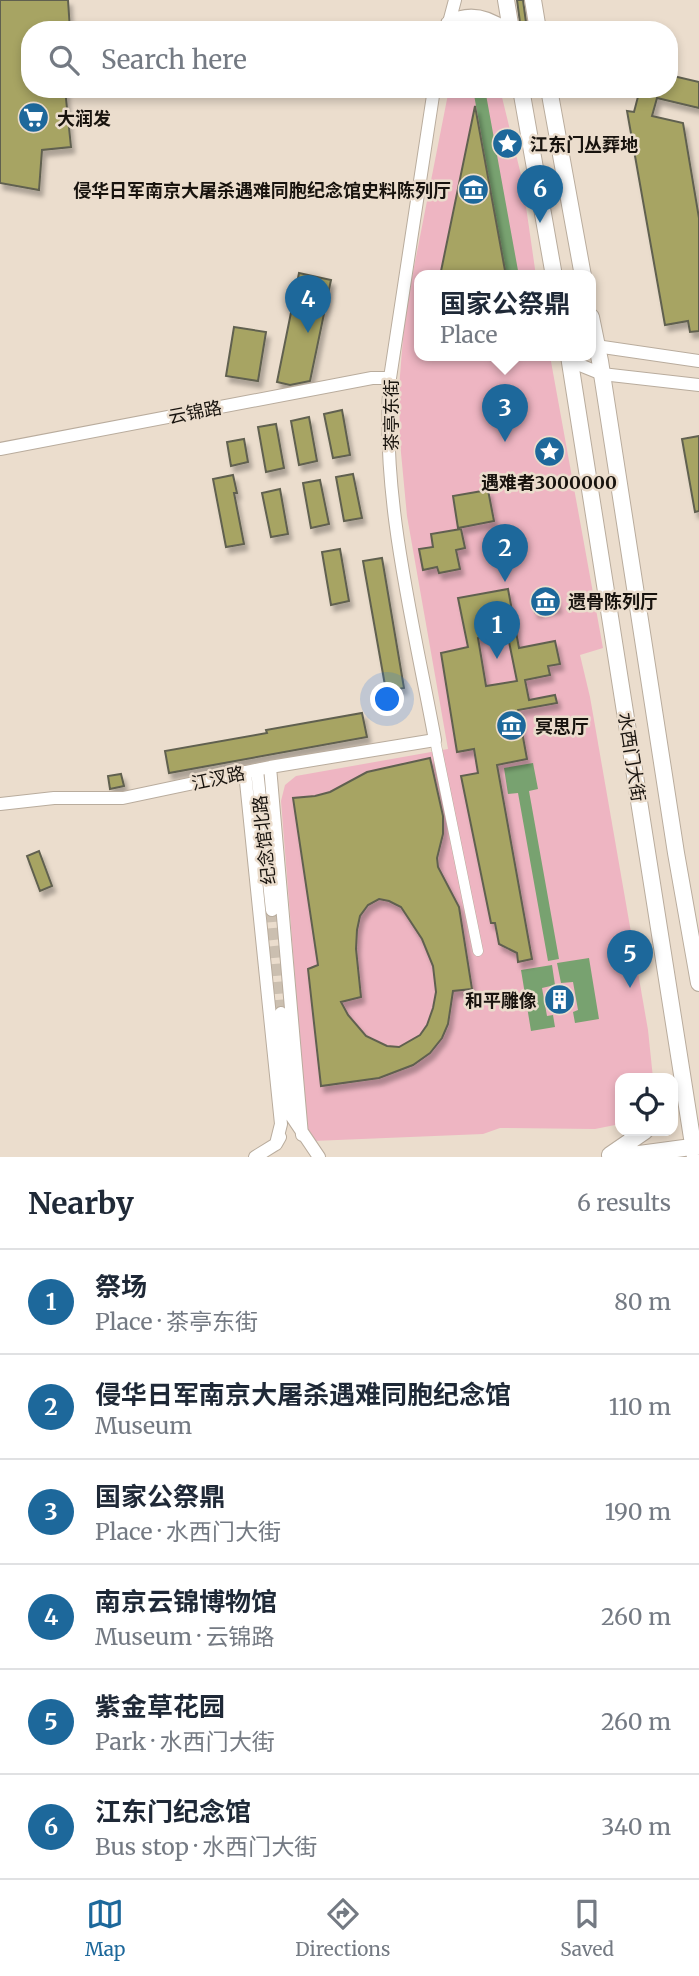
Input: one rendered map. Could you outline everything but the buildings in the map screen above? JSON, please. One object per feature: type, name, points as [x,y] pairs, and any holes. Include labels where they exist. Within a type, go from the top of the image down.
[{"type":"main road","points":[[506,0],[510,21]]},
{"type":"main road","points":[[533,0],[536,21]]},
{"type":"main road","points":[[456,21],[471,17],[488,21]]},
{"type":"main road","points":[[524,98],[553,270]]},
{"type":"main road","points":[[551,98],[582,270]]},
{"type":"main road","name":"水西门大街","points":[[596,356],[602,374],[676,853],[699,983]]},
{"type":"main road","name":"水西门大街","points":[[572,361],[679,1059],[696,1150]]},
{"type":"main road","points":[[678,1073],[679,1059]]},
{"type":"main road","points":[[607,1157],[638,1136]]},
{"type":"main road","points":[[617,1157],[696,1150]]},
{"type":"main road","points":[[648,1153],[668,1157]]},
{"type":"street","points":[[450,21],[455,0]]},
{"type":"street","name":"茶亭东街","points":[[433,98],[387,407],[395,520],[435,740]]},
{"type":"street","points":[[596,347],[699,361]]},
{"type":"street","points":[[578,361],[602,374],[699,385]]},
{"type":"street","name":"云锦路","points":[[0,449],[372,378],[390,378]]},
{"type":"street","points":[[435,740],[478,951]]},
{"type":"street","name":"江汊路","points":[[0,804],[54,798],[123,798],[257,769],[435,740]]},
{"type":"street","points":[[257,769],[260,921],[281,1124],[276,1144]]},
{"type":"street","name":"纪念馆北路","points":[[257,769],[277,913],[285,947],[288,975],[286,1009]]},
{"type":"street","points":[[260,921],[271,928],[277,926],[277,913]]},
{"type":"street","points":[[264,951],[268,943],[274,940],[285,947]]},
{"type":"street","points":[[265,975],[275,985],[284,984],[288,975]]},
{"type":"street","points":[[255,1157],[276,1144],[290,1114],[286,998],[279,996],[268,1004]]},
{"type":"street","points":[[286,1009],[302,1135]]},
{"type":"street","points":[[290,1114],[319,1157]]},
{"type":"shaded area","points":[[447,98],[502,98],[522,179],[535,270],[414,270],[414,361],[551,361],[603,648],[580,655],[590,697],[648,1030],[652,1073],[615,1073],[615,1125],[595,1129],[500,1128],[483,1134],[313,1141],[307,1129],[281,801],[285,785],[296,776],[448,749],[407,516],[400,442],[399,388],[405,313]]},
{"type":"shaded area","points":[[475,98],[487,98],[518,270],[505,270]]},
{"type":"shaded area","points":[[533,763],[538,789],[529,791],[559,959],[548,961],[518,793],[508,794],[504,768]]},
{"type":"shaded area","points":[[589,958],[599,1019],[575,1023],[573,1012],[578,1010],[573,982],[561,983],[557,963]]},
{"type":"shaded area","points":[[552,965],[555,985],[542,988],[547,1016],[553,1015],[555,1027],[531,1031],[521,970]]},
{"type":"tunnel","points":[[272,910],[281,1013]]},
{"type":"place","name":"大润发","points":[[34,118]]},
{"type":"place","name":"江东门丛葬地","points":[[507,144]]},
{"type":"place","name":"侵华日军南京大屠杀遇难同胞纪念馆史料陈列厅","points":[[474,190]]},
{"type":"place","name":"江东门纪念馆","points":[[540,223]]},
{"type":"place","name":"南京云锦博物馆","points":[[308,333]]},
{"type":"place","name":"国家公祭鼎","points":[[505,442]]},
{"type":"place","name":"遇难者3000000","points":[[549,451]]},
{"type":"place","name":"侵华日军南京大屠杀遇难同胞纪念馆","points":[[505,582]]},
{"type":"place","name":"遗骨陈列厅","points":[[545,601]]},
{"type":"place","name":"祭场","points":[[497,659]]},
{"type":"place","name":"冥思厅","points":[[512,726]]},
{"type":"place","name":"紫金草花园","points":[[630,988]]},
{"type":"place","name":"和平雕像","points":[[560,1000]]}]
